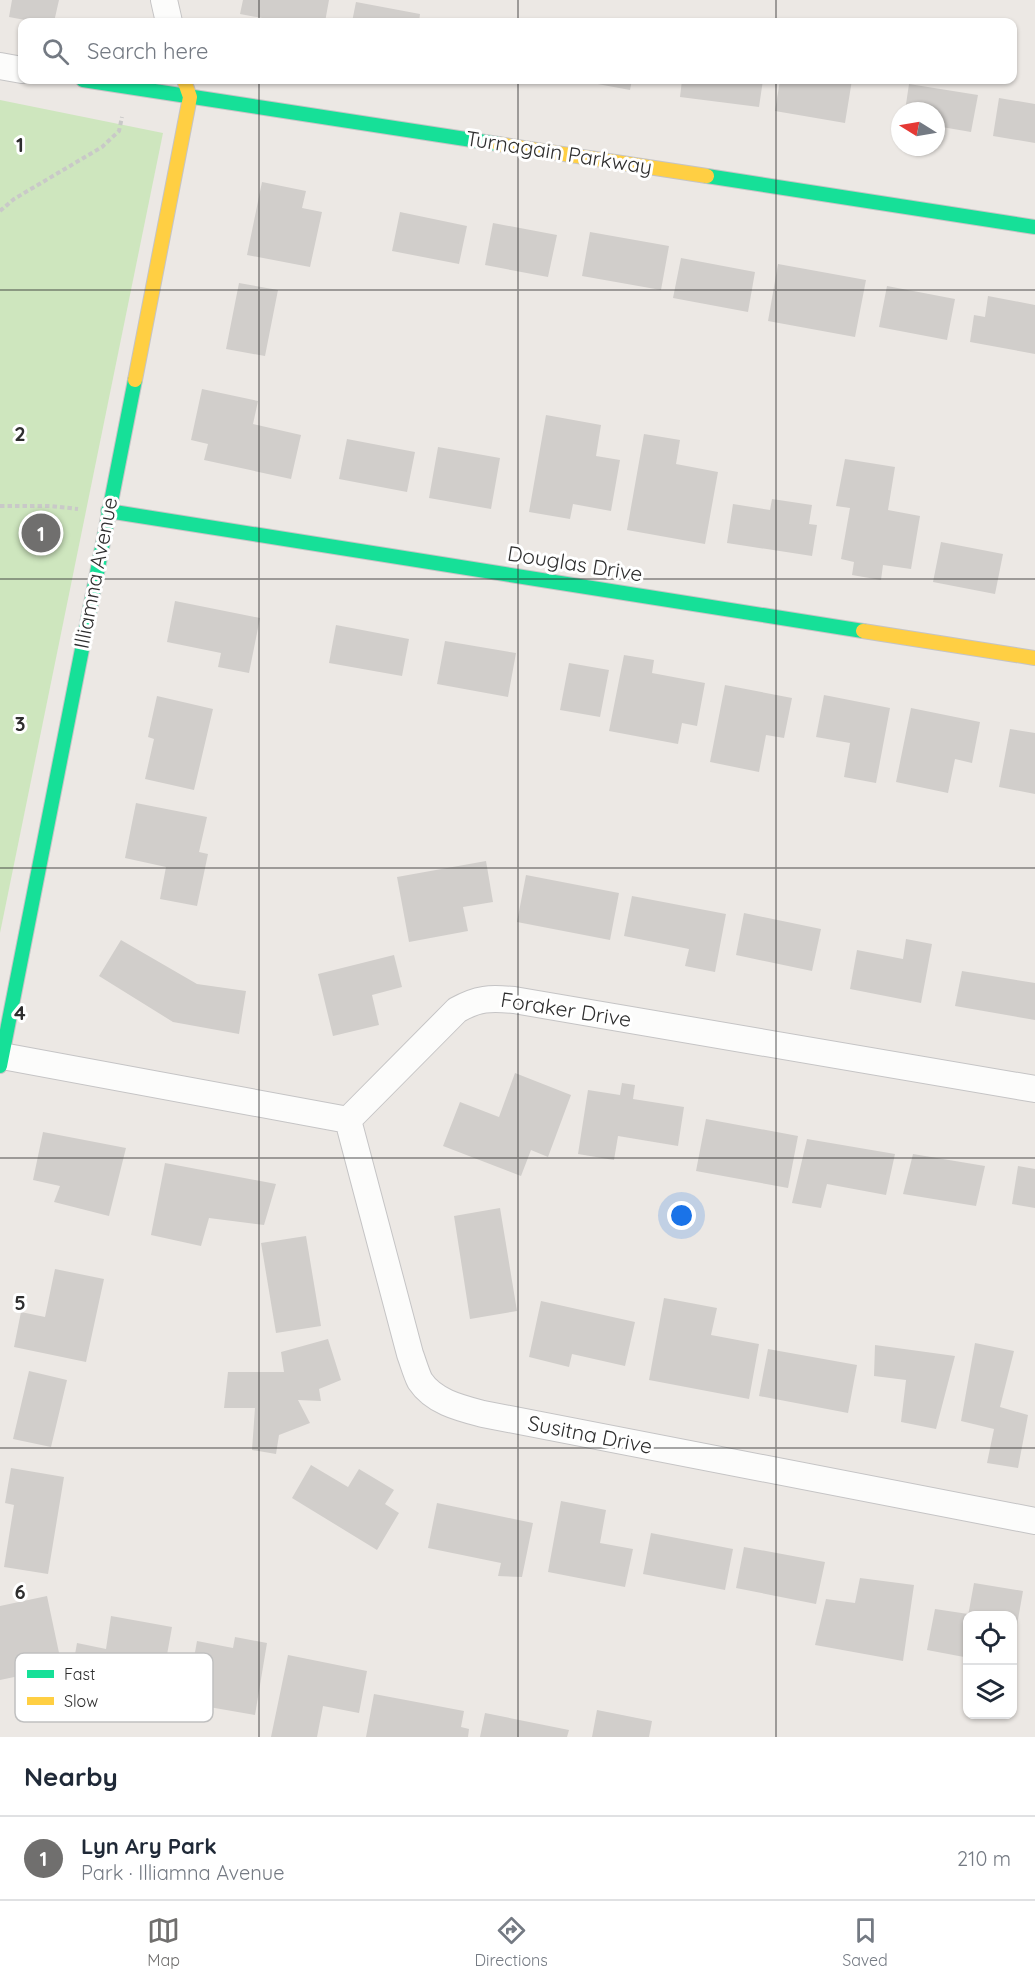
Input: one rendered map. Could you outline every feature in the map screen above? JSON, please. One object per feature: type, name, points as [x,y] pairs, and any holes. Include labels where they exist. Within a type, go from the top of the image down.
[{"type":"street","points":[[164,0],[168,18]]},
{"type":"street","points":[[0,66],[18,69]]},
{"type":"street","name":"Turnagain Parkway","points":[[109,84],[1035,227]]},
{"type":"street","points":[[186,84],[190,96]]},
{"type":"street","name":"Illiamna Avenue","points":[[1,1059],[190,96]]},
{"type":"street","name":"Douglas Drive","points":[[108,511],[1035,658]]},
{"type":"street","name":"Foraker Drive","points":[[348,1120],[457,1010],[473,1001],[493,998],[1035,1089]]},
{"type":"street","points":[[1,1059],[348,1120]]},
{"type":"street","name":"Susitna Drive","points":[[348,1120],[410,1354],[420,1381],[435,1397],[456,1407],[483,1414],[1035,1521]]},
{"type":"path","points":[[0,211],[14,200],[88,157],[119,131],[128,87]]},
{"type":"path","points":[[0,506],[51,506],[82,509]]},
{"type":"green space","points":[[0,100],[163,133],[0,933]]},
{"type":"building","points":[[12,0],[59,0],[55,18],[9,17]]},
{"type":"building","points":[[243,0],[329,0],[326,18],[262,18],[240,14]]},
{"type":"building","points":[[356,2],[420,14],[420,18],[353,18]]},
{"type":"building","points":[[598,84],[631,84],[630,90]]},
{"type":"building","points":[[682,84],[762,84],[759,107],[680,97]]},
{"type":"building","points":[[779,84],[851,84],[845,123],[775,111]]},
{"type":"building","points":[[909,84],[978,95],[971,132],[945,128],[945,102],[906,102]]},
{"type":"building","points":[[999,98],[1035,104],[1035,143],[993,136]]},
{"type":"building","points":[[262,182],[306,191],[302,208],[322,212],[310,267],[247,255]]},
{"type":"building","points":[[400,212],[467,226],[459,264],[392,251]]},
{"type":"building","points":[[493,223],[557,235],[548,277],[485,265]]},
{"type":"building","points":[[590,232],[669,246],[661,290],[582,276]]},
{"type":"building","points":[[681,258],[755,272],[748,312],[673,298]]},
{"type":"building","points":[[778,264],[866,280],[855,337],[768,321]]},
{"type":"building","points":[[239,283],[278,290],[265,356],[226,349]]},
{"type":"building","points":[[887,286],[955,299],[947,340],[879,327]]},
{"type":"building","points":[[988,296],[1035,305],[1035,354],[970,342],[974,315],[985,317]]},
{"type":"building","points":[[202,389],[258,401],[253,424],[301,435],[291,479],[204,460],[208,444],[191,440]]},
{"type":"building","points":[[546,415],[601,425],[596,456],[620,460],[611,511],[573,504],[570,519],[529,512]]},
{"type":"building","points":[[644,434],[680,440],[676,464],[718,472],[705,544],[627,530]]},
{"type":"building","points":[[347,439],[415,452],[407,492],[339,479]]},
{"type":"building","points":[[438,447],[500,458],[491,509],[429,498]]},
{"type":"building","points":[[845,459],[895,467],[888,510],[920,516],[911,569],[883,565],[881,580],[852,575],[854,562],[841,559],[850,508],[836,506]]},
{"type":"building","points":[[772,499],[812,505],[809,524],[817,525],[812,556],[727,543],[733,504],[770,510]]},
{"type":"building","points":[[941,542],[1003,554],[995,594],[933,582]]},
{"type":"building","points":[[175,601],[260,618],[249,673],[218,667],[221,653],[167,642]]},
{"type":"building","points":[[336,625],[409,639],[402,676],[329,663]]},
{"type":"building","points":[[445,641],[516,653],[508,697],[437,684]]},
{"type":"building","points":[[624,655],[654,660],[652,673],[705,683],[697,726],[682,723],[678,744],[609,731]]},
{"type":"building","points":[[569,663],[609,670],[600,717],[560,710]]},
{"type":"building","points":[[725,685],[792,698],[784,738],[766,735],[759,772],[710,762]]},
{"type":"building","points":[[824,695],[890,708],[876,783],[844,777],[850,743],[816,737]]},
{"type":"building","points":[[157,696],[213,709],[194,790],[145,779],[154,739],[148,737]]},
{"type":"building","points":[[911,708],[980,722],[972,763],[955,759],[948,793],[896,782]]},
{"type":"building","points":[[1010,729],[1035,733],[1035,794],[999,787]]},
{"type":"building","points":[[136,803],[207,817],[199,852],[208,854],[197,906],[160,899],[166,867],[125,858]]},
{"type":"building","points":[[486,861],[493,902],[463,907],[468,931],[409,942],[397,877]]},
{"type":"building","points":[[526,875],[619,893],[610,940],[517,922]]},
{"type":"building","points":[[632,896],[726,914],[715,972],[685,966],[689,949],[624,936]]},
{"type":"building","points":[[744,913],[821,929],[812,971],[736,955]]},
{"type":"building","points":[[906,939],[932,944],[921,1003],[850,989],[857,950],[903,959]]},
{"type":"building","points":[[121,940],[197,984],[246,991],[239,1034],[173,1022],[99,976]]},
{"type":"building","points":[[394,955],[402,987],[372,995],[379,1025],[333,1036],[318,974]]},
{"type":"building","points":[[962,971],[1035,983],[1035,1020],[955,1006]]},
{"type":"building","points":[[515,1073],[571,1095],[548,1157],[531,1150],[521,1176],[443,1146],[460,1102],[499,1117]]},
{"type":"building","points":[[622,1083],[635,1085],[633,1099],[684,1107],[678,1146],[618,1136],[614,1160],[578,1154],[588,1090],[620,1095]]},
{"type":"building","points":[[706,1119],[798,1136],[788,1188],[696,1171]]},
{"type":"building","points":[[43,1132],[126,1148],[109,1216],[54,1202],[60,1186],[33,1180]]},
{"type":"building","points":[[807,1139],[895,1154],[886,1195],[827,1184],[821,1208],[792,1203]]},
{"type":"building","points":[[913,1154],[985,1166],[976,1206],[903,1194]]},
{"type":"building","points":[[165,1163],[276,1184],[264,1225],[209,1218],[201,1246],[151,1235]]},
{"type":"building","points":[[1018,1166],[1035,1169],[1035,1208],[1012,1204]]},
{"type":"building","points":[[500,1208],[517,1311],[470,1319],[454,1216]]},
{"type":"building","points":[[306,1236],[321,1326],[276,1333],[261,1243]]},
{"type":"building","points":[[55,1269],[104,1279],[86,1362],[14,1347],[21,1312],[45,1317]]},
{"type":"building","points":[[664,1298],[717,1308],[711,1335],[759,1344],[749,1399],[649,1380]]},
{"type":"building","points":[[541,1301],[635,1322],[625,1366],[572,1354],[569,1367],[529,1357]]},
{"type":"building","points":[[328,1339],[341,1380],[319,1389],[321,1401],[298,1400],[310,1423],[279,1435],[276,1454],[252,1450],[255,1408],[224,1408],[228,1372],[284,1372],[281,1352]]},
{"type":"building","points":[[975,1343],[1014,1351],[1000,1407],[1028,1415],[1018,1468],[987,1463],[994,1429],[961,1421]]},
{"type":"building","points":[[875,1345],[955,1356],[936,1429],[901,1422],[906,1380],[874,1376]]},
{"type":"building","points":[[768,1349],[857,1365],[848,1413],[759,1396]]},
{"type":"building","points":[[29,1371],[67,1380],[51,1447],[13,1439]]},
{"type":"building","points":[[311,1465],[348,1487],[359,1469],[394,1490],[385,1504],[399,1513],[377,1550],[292,1498]]},
{"type":"building","points":[[11,1468],[64,1477],[48,1574],[4,1567],[14,1505],[5,1503]]},
{"type":"building","points":[[561,1501],[606,1510],[600,1543],[633,1549],[625,1587],[548,1572]]},
{"type":"building","points":[[437,1503],[533,1523],[522,1577],[498,1576],[501,1563],[428,1548]]},
{"type":"building","points":[[651,1533],[733,1549],[725,1590],[643,1574]]},
{"type":"building","points":[[744,1547],[825,1562],[816,1604],[736,1588]]},
{"type":"building","points":[[860,1578],[914,1585],[903,1661],[815,1645],[826,1599],[855,1603]]},
{"type":"building","points":[[974,1583],[1023,1591],[1017,1625],[1017,1611],[969,1611]]},
{"type":"building","points":[[47,1596],[59,1653],[15,1653],[15,1677],[0,1680],[0,1606]]},
{"type":"building","points":[[935,1609],[963,1613],[963,1657],[927,1650]]},
{"type":"building","points":[[111,1616],[172,1627],[167,1653],[75,1653],[77,1643],[106,1649]]},
{"type":"building","points":[[235,1637],[267,1643],[255,1715],[213,1708],[213,1653],[195,1653],[197,1641],[233,1648]]},
{"type":"building","points":[[288,1655],[367,1671],[359,1713],[323,1706],[317,1737],[271,1737]]},
{"type":"building","points":[[374,1694],[464,1711],[461,1727],[469,1729],[468,1737],[366,1737]]},
{"type":"building","points":[[597,1710],[652,1721],[649,1737],[592,1737]]},
{"type":"building","points":[[485,1713],[569,1730],[567,1737],[480,1737]]},
{"type":"traffic: fast","points":[[109,84],[498,144]]},
{"type":"traffic: fast","points":[[707,176],[1035,227]]},
{"type":"traffic: fast","points":[[0,1066],[135,380]]},
{"type":"traffic: fast","points":[[108,511],[863,631]]},
{"type":"traffic: slow","points":[[135,380],[190,97],[185,84]]},
{"type":"traffic: slow","points":[[498,144],[707,176]]},
{"type":"traffic: slow","points":[[863,631],[1035,658]]},
{"type":"place","name":"Lyn Ary Park","points":[[41,533]]}]
